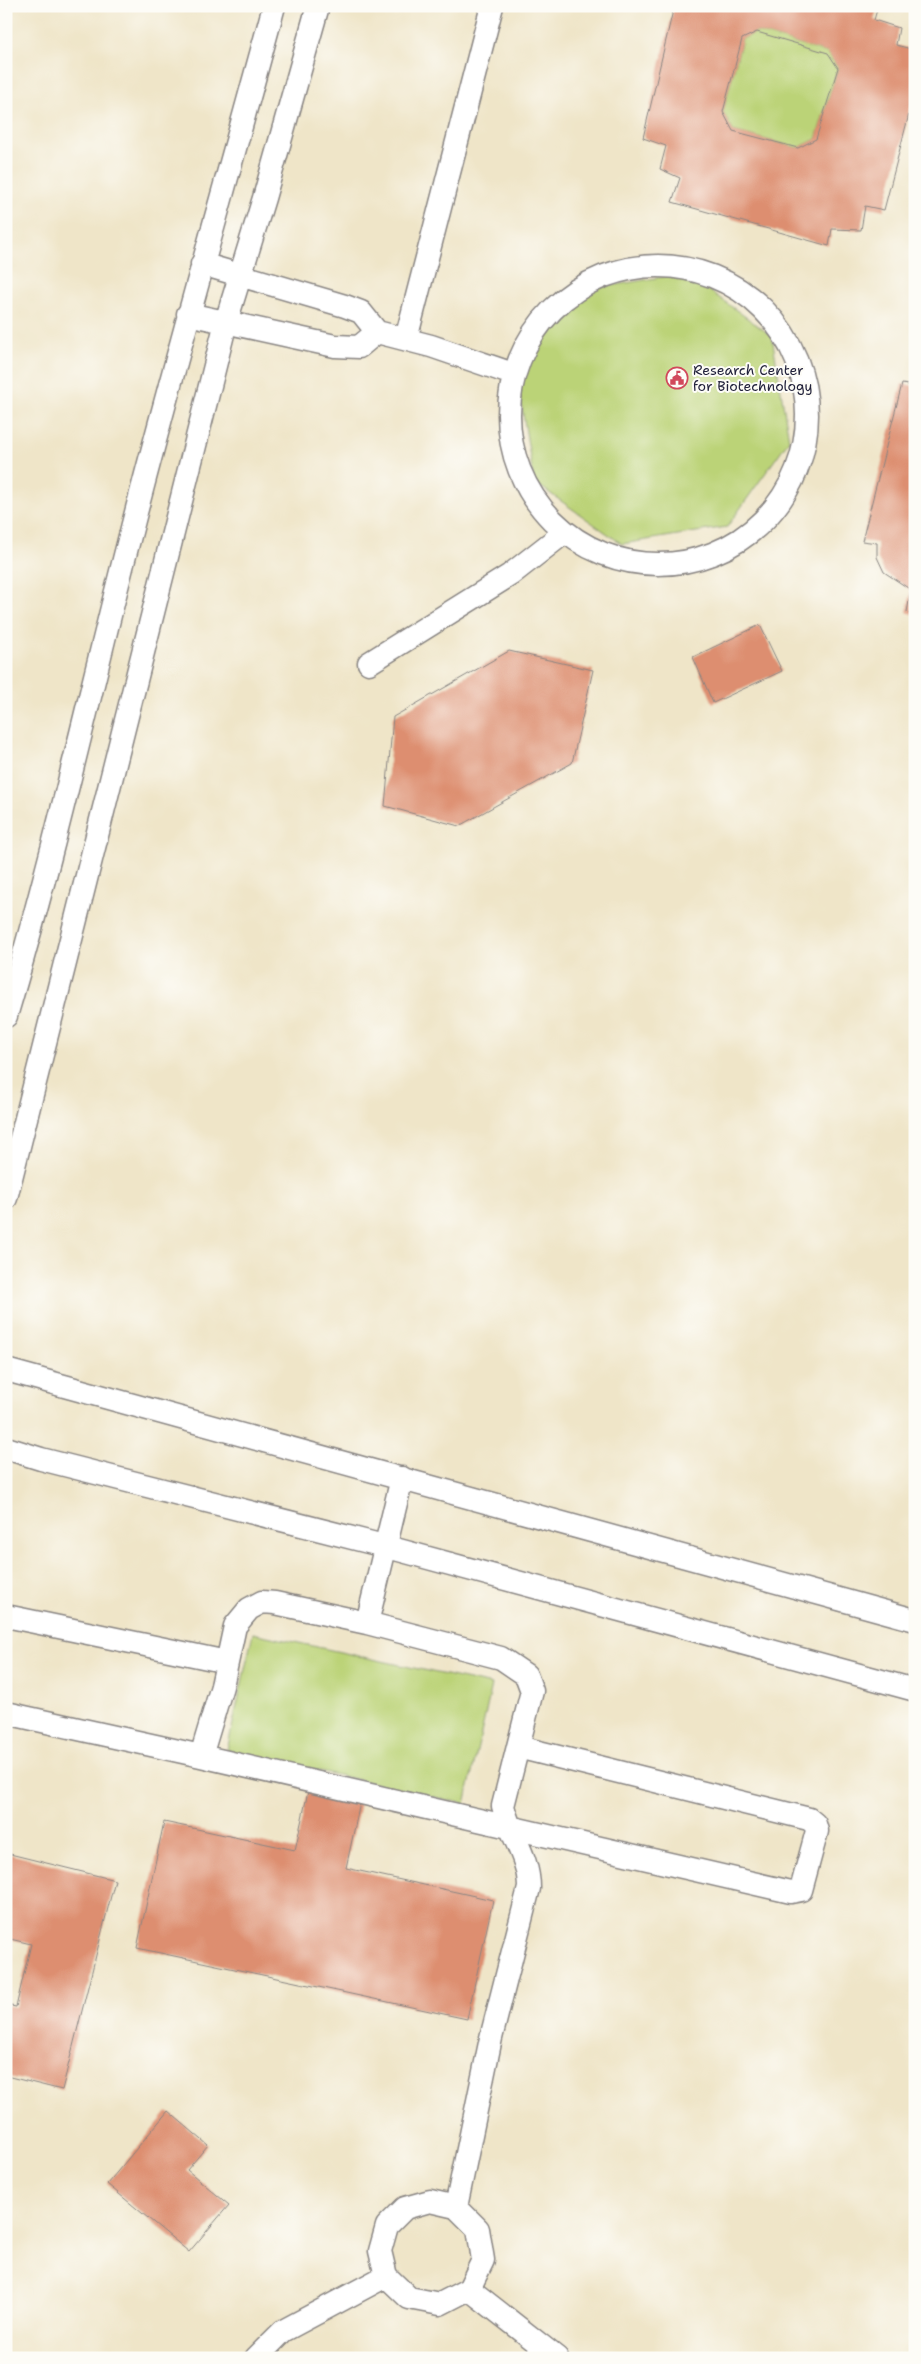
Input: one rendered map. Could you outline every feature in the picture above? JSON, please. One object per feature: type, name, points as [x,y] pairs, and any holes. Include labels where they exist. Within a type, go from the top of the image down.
[{"type":"lane","points":[[6,1016],[39,904],[131,532],[188,314],[274,6]]},
{"type":"lane","points":[[6,1198],[226,322],[318,6]]},
{"type":"lane","points":[[406,339],[492,6]]},
{"type":"lane","points":[[202,264],[362,312],[378,332],[406,339],[512,374]]},
{"type":"lane","points":[[682,267],[733,285],[774,320],[801,368],[808,422],[796,475],[765,520],[720,551],[667,564],[613,558],[565,532],[526,488],[508,432],[512,374],[537,325],[576,288],[628,268],[682,267]]},
{"type":"lane","points":[[188,314],[336,346],[359,347],[378,332]]},
{"type":"lane","points":[[369,663],[510,576],[565,532]]},
{"type":"lane","points":[[6,1370],[915,1620]]},
{"type":"lane","points":[[6,1448],[41,1459],[384,1546],[915,1690]]},
{"type":"lane","points":[[367,1622],[402,1478]]},
{"type":"lane","points":[[201,1756],[227,1662],[234,1626],[249,1609],[262,1602],[367,1622],[501,1658],[526,1675],[532,1691],[503,1806],[508,1825],[526,1864],[529,1888],[491,2038],[456,2207]]},
{"type":"lane","points":[[6,1616],[227,1662]]},
{"type":"lane","points":[[6,1713],[508,1825],[791,1892],[801,1890],[818,1831],[815,1824],[810,1820],[518,1746]]},
{"type":"lane","points":[[430,2201],[456,2207],[478,2229],[483,2260],[469,2289],[440,2304],[409,2298],[386,2276],[380,2251],[387,2226],[405,2208],[430,2201]]},
{"type":"lane","points":[[256,2358],[283,2331],[386,2276]]},
{"type":"lane","points":[[469,2289],[557,2358]]},
{"type":"green space","points":[[757,32],[828,53],[838,68],[816,139],[798,148],[733,131],[723,112],[742,39]]},
{"type":"green space","points":[[685,273],[772,336],[789,440],[727,527],[622,544],[534,482],[517,377],[579,291]]},
{"type":"green space","points":[[253,1633],[492,1685],[465,1804],[227,1750]]},
{"type":"building","points":[[674,6],[878,6],[874,20],[899,28],[896,45],[915,50],[915,91],[884,210],[865,206],[861,230],[832,229],[829,246],[672,202],[680,178],[660,169],[666,146],[643,138]],"holes":[[[757,32],[828,53],[838,68],[816,139],[798,148],[733,131],[723,112],[742,39]]]},
{"type":"building","points":[[902,384],[915,386],[915,615],[907,612],[911,590],[884,572],[877,557],[877,543],[862,541]]},
{"type":"building","points":[[760,625],[782,671],[713,703],[693,657]]},
{"type":"building","points":[[509,651],[593,670],[572,763],[459,826],[385,806],[393,717]]},
{"type":"building","points":[[309,1787],[361,1798],[346,1868],[493,1900],[467,2019],[137,1948],[164,1822],[295,1850]]},
{"type":"building","points":[[6,1853],[115,1880],[62,2090],[6,2076],[6,2005],[16,2007],[31,1944],[6,1938]]},
{"type":"building","points":[[168,2111],[208,2145],[187,2170],[229,2205],[189,2252],[107,2184]]},
{"type":"place","name":"Research Center for Biotechnology","points":[[677,378]]}]
